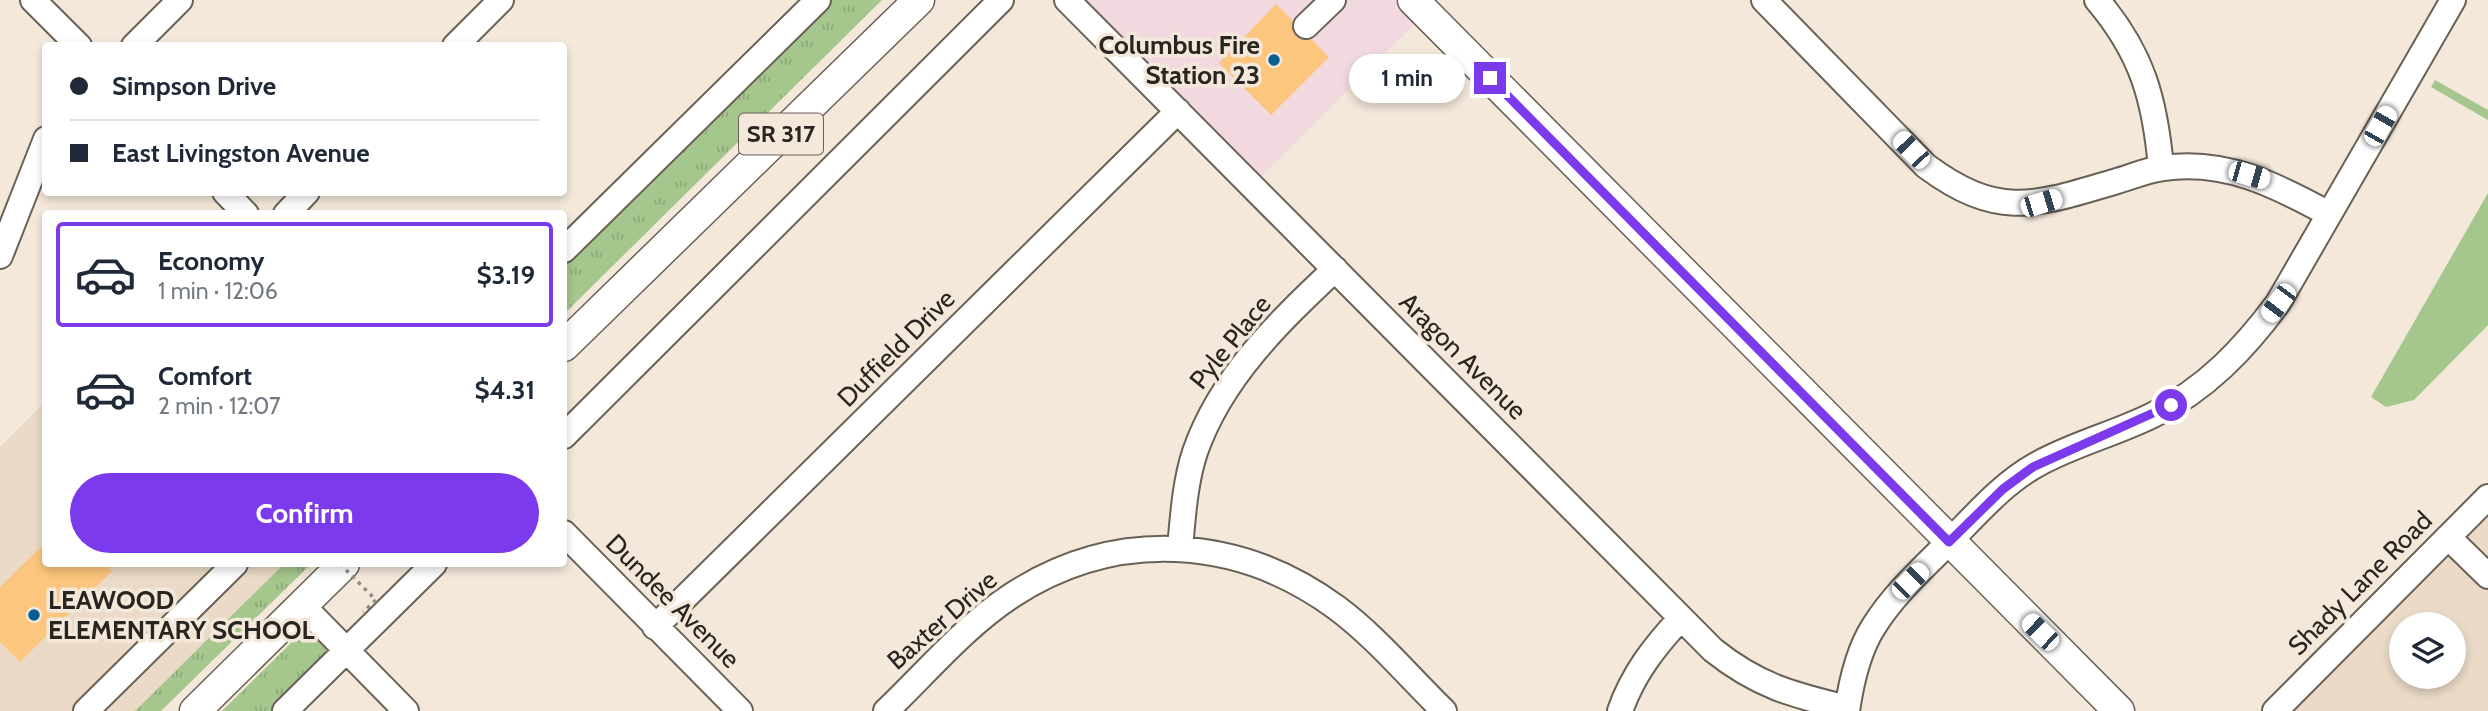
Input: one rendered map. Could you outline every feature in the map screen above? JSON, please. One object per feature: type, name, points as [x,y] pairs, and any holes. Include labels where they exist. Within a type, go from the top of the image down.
[{"type":"main road","name":"SR 317","points":[[567,343],[919,0]]},
{"type":"main road","points":[[1413,0],[2119,711]]},
{"type":"main road","points":[[195,711],[339,567]]},
{"type":"street","points":[[33,0],[75,42]]},
{"type":"street","points":[[138,42],[180,0]]},
{"type":"street","points":[[459,42],[501,0]]},
{"type":"street","points":[[567,247],[818,0]]},
{"type":"street","points":[[567,433],[1001,0]]},
{"type":"street","name":"Aragon Avenue","points":[[1066,0],[1713,650],[1762,684],[1784,693],[1847,710]]},
{"type":"street","points":[[1306,26],[1333,0]]},
{"type":"street","points":[[1764,0],[1926,166],[1951,184],[1979,198],[2009,204],[2041,203],[2161,168],[2198,166],[2233,171],[2265,180],[2329,214]]},
{"type":"street","points":[[2097,0],[2132,47],[2148,84],[2161,168]]},
{"type":"street","points":[[1847,710],[1853,680],[1873,627],[1910,581],[2003,489],[2033,467],[2152,416],[2189,394],[2222,368],[2253,337],[2278,303],[2329,214],[2442,5]]},
{"type":"street","name":"Duffield Drive","points":[[655,627],[1178,111]]},
{"type":"street","points":[[0,256],[42,149]]},
{"type":"street","points":[[229,196],[242,210]]},
{"type":"street","points":[[290,210],[303,196]]},
{"type":"street","name":"Pyle Place","points":[[1180,548],[1194,454],[1210,415],[1259,345],[1335,269]]},
{"type":"street","name":"Shady Lane Road","points":[[2275,711],[2488,497]]},
{"type":"street","name":"Dundee Avenue","points":[[567,536],[740,711]]},
{"type":"street","points":[[2448,537],[2488,576]]},
{"type":"street","name":"Baxter Drive","points":[[886,711],[973,627],[1009,598],[1043,577],[1100,556],[1180,548],[1249,562],[1279,573],[1313,591],[1364,631],[1444,711]]},
{"type":"street","points":[[86,711],[232,567]]},
{"type":"street","points":[[285,711],[431,567]]},
{"type":"street","points":[[302,605],[406,711]]},
{"type":"street","points":[[1620,711],[1629,686],[1643,661],[1681,618]]},
{"type":"path","points":[[345,567],[376,600],[363,612]]},
{"type":"shaded area","points":[[1067,0],[1415,0],[1427,12],[1253,185]]},
{"type":"shaded area","name":"LEAWOOD ELEMENTARY SCHOOL","points":[[42,405],[42,567],[281,567],[135,711],[0,711],[0,447]]},
{"type":"shaded area","points":[[2488,509],[2488,711],[2287,711]]},
{"type":"green space","points":[[831,0],[882,0],[567,311],[567,261]]},
{"type":"green space","points":[[2435,80],[2488,110],[2488,120],[2431,87]]},
{"type":"green space","points":[[2488,193],[2488,325],[2414,400],[2386,407],[2371,397]]},
{"type":"green space","points":[[281,567],[308,567],[161,711],[135,711]]},
{"type":"green space","points":[[306,632],[316,635],[327,648],[326,657],[271,711],[222,711],[299,635]]},
{"type":"building","name":"Columbus Fire Station 23","points":[[1276,4],[1329,57],[1271,115],[1219,63]]},
{"type":"building","name":"LEAWOOD ELEMENTARY SCHOOL","points":[[42,546],[42,567],[111,567],[109,569],[112,571],[20,662],[0,642],[0,587]]},
{"type":"place","name":"Columbus Fire Station 23","points":[[1274,60]]},
{"type":"place","name":"LEAWOOD ELEMENTARY SCHOOL","points":[[34,615]]},
{"type":"route","points":[[1490,78],[1949,542],[2003,489],[2033,467],[2075,446],[2152,416],[2171,405]]}]
